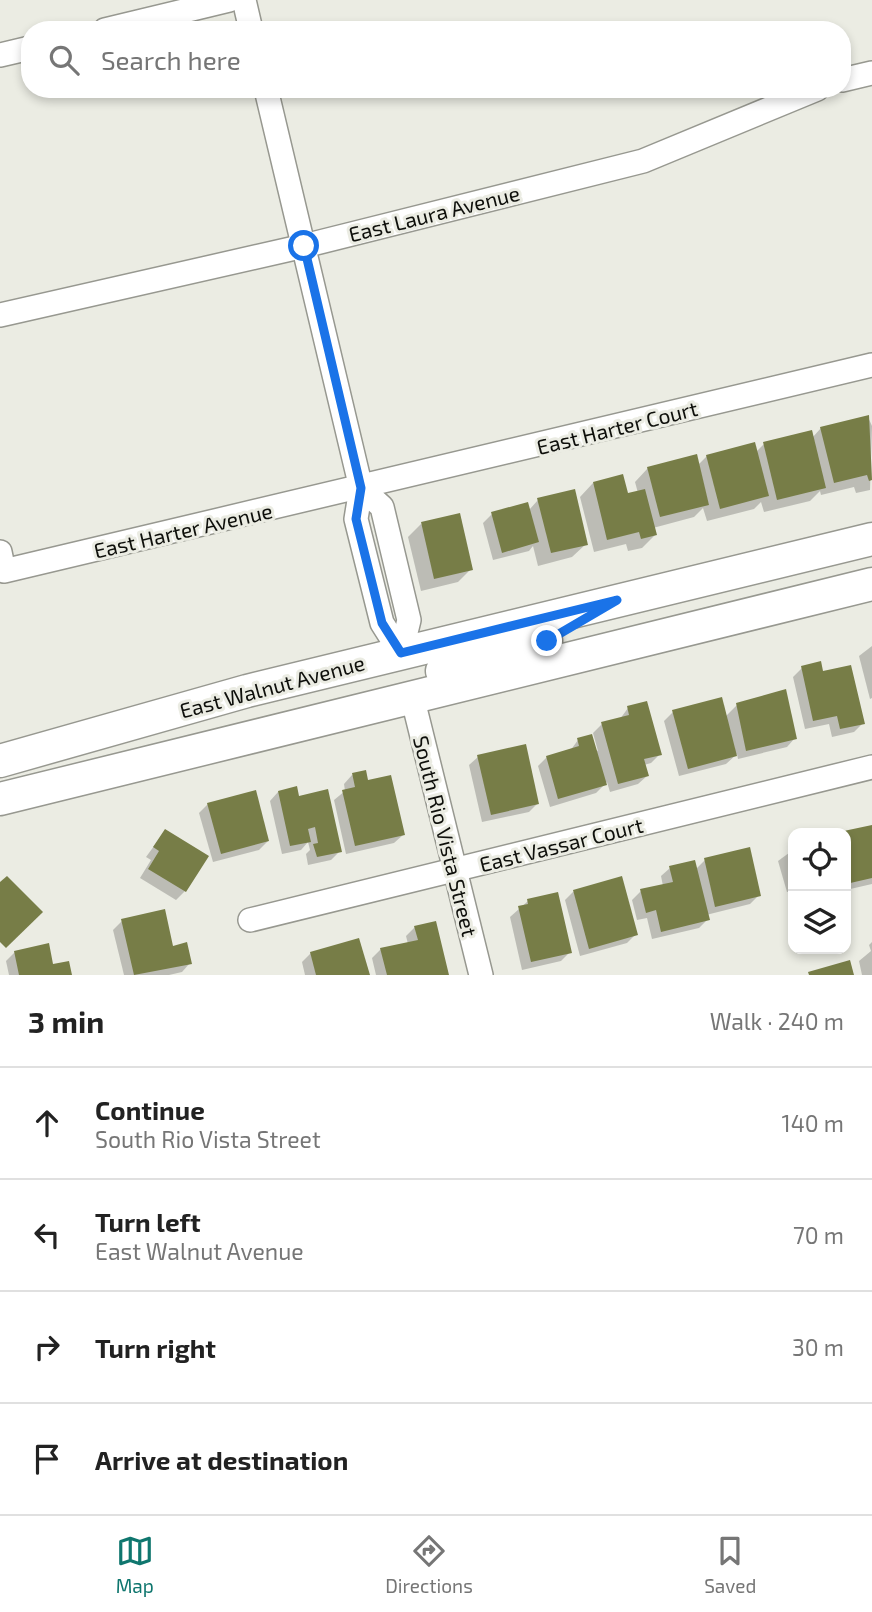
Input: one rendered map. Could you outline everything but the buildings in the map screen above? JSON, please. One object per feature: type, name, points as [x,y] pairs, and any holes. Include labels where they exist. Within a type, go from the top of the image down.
[{"type":"main road","name":"East Walnut Avenue","points":[[0,761],[247,691],[872,539]]},
{"type":"main road","name":"East Walnut Avenue","points":[[0,799],[872,584]]},
{"type":"main road","points":[[412,696],[452,663],[547,641],[617,600]]},
{"type":"main road","points":[[220,744],[262,710],[373,682],[401,653]]},
{"type":"street","points":[[142,21],[229,0]]},
{"type":"street","points":[[244,0],[249,21]]},
{"type":"street","points":[[0,55],[21,50]]},
{"type":"street","points":[[851,78],[872,73]]},
{"type":"street","points":[[268,98],[361,488],[382,507],[410,620],[401,653]]},
{"type":"street","name":"East Laura Avenue","points":[[0,315],[304,246],[643,161],[795,98]]},
{"type":"street","name":"East Harter Court","points":[[361,488],[872,365]]},
{"type":"street","name":"East Harter Avenue","points":[[2,561],[361,488]]},
{"type":"street","name":"South Rio Vista Street","points":[[412,696],[481,975]]},
{"type":"street","name":"East Vassar Court","points":[[250,920],[872,767]]},
{"type":"route","points":[[304,246],[361,488],[356,519],[382,623],[401,653],[617,600],[547,641]]}]
